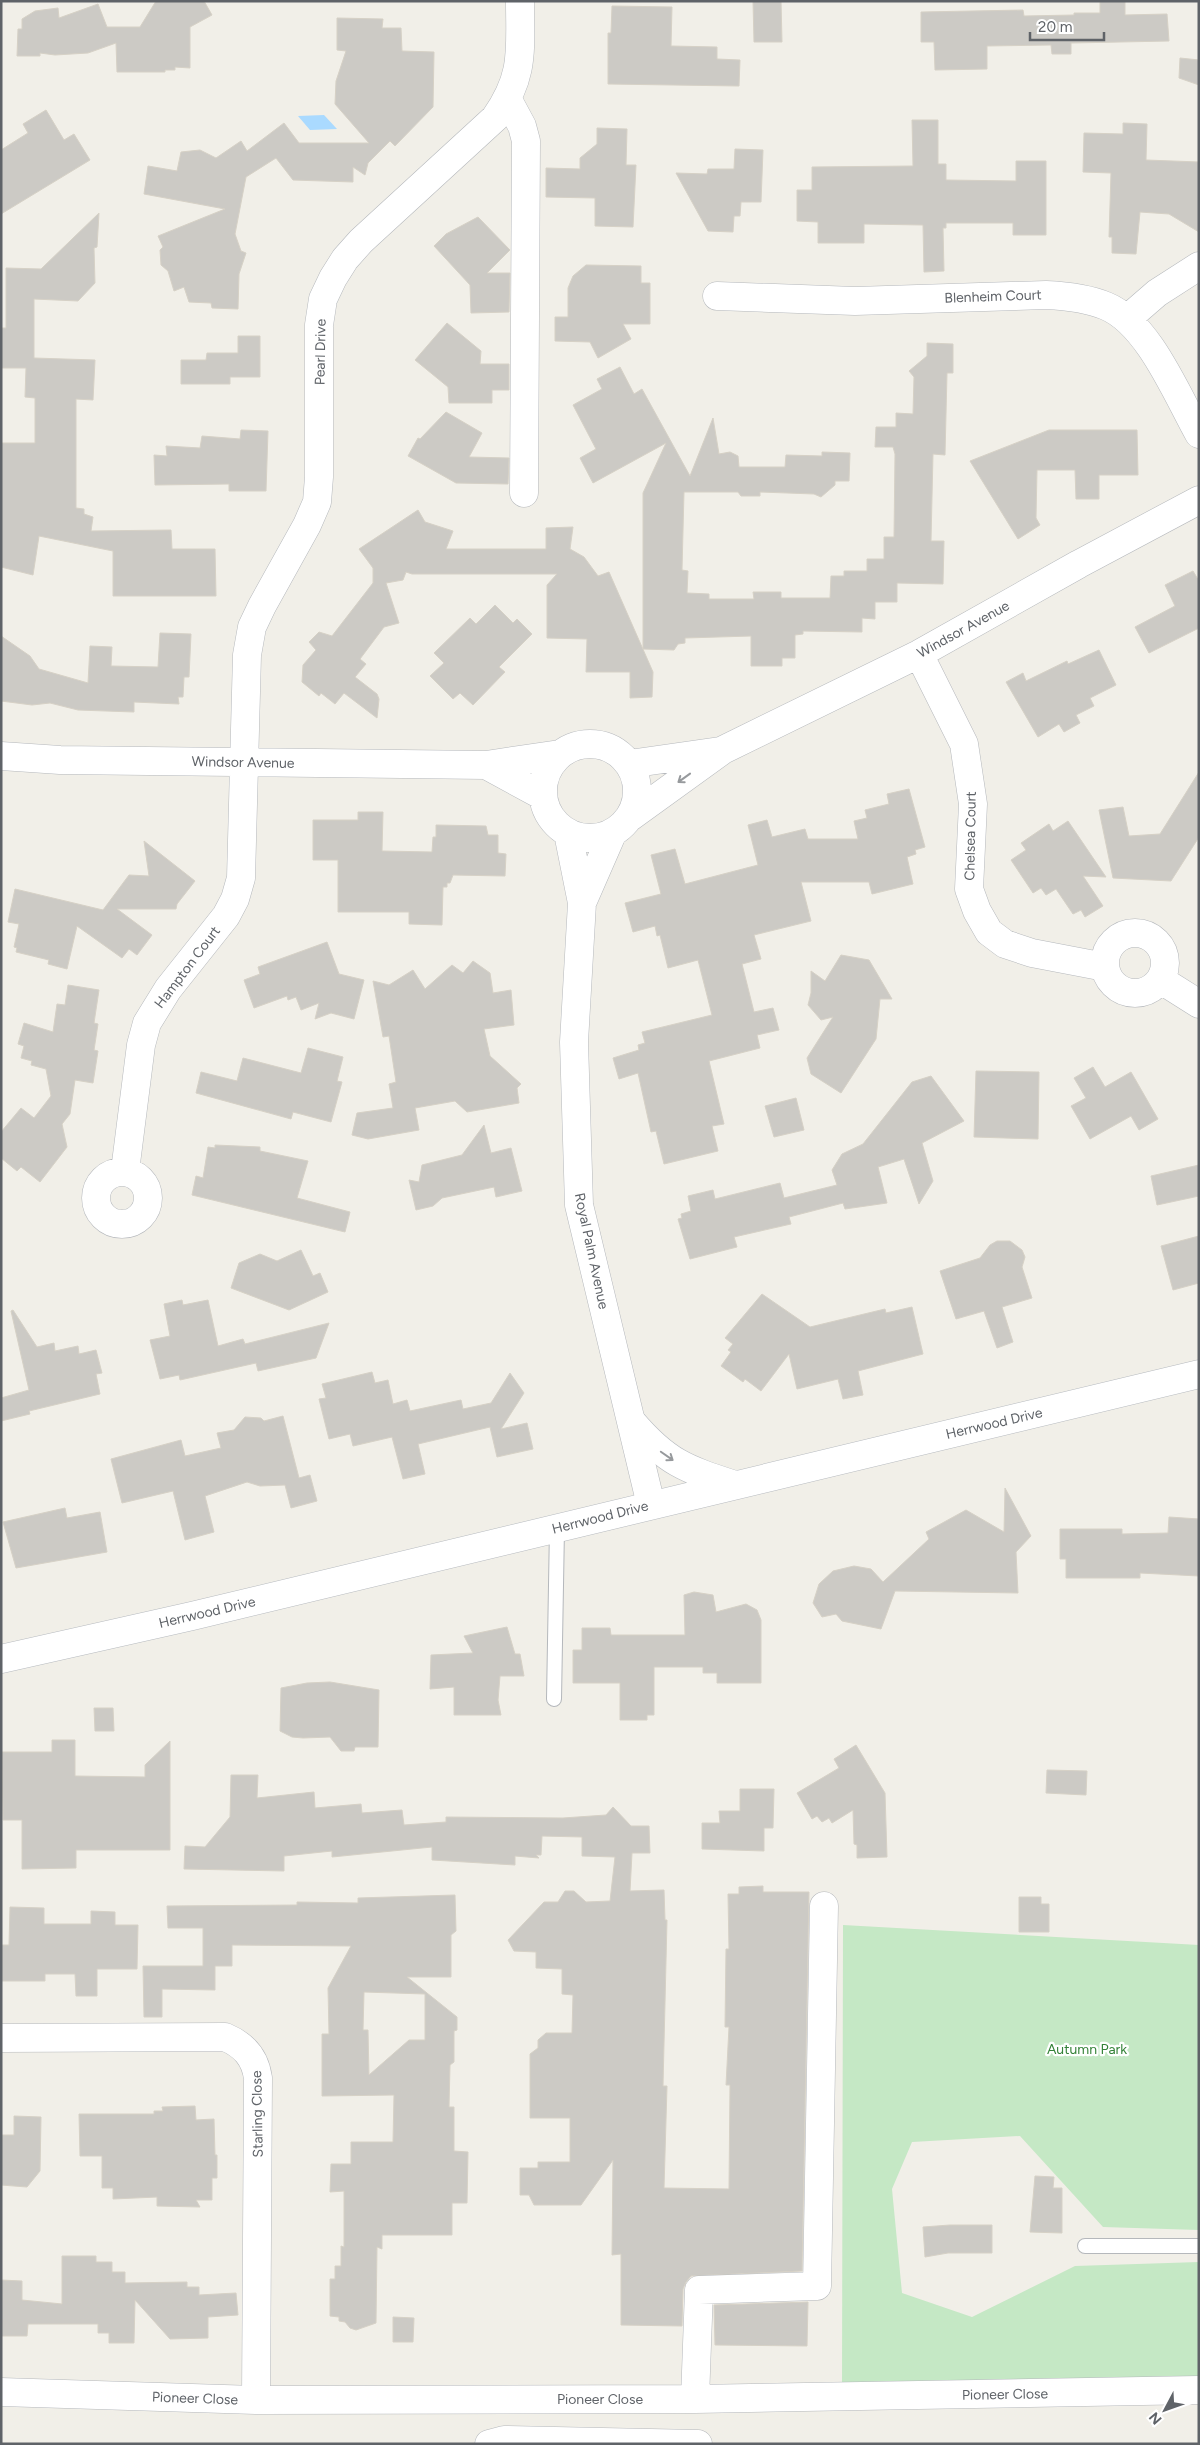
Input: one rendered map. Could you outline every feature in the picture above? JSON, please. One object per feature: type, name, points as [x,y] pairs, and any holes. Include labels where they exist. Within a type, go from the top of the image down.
[{"type":"street","name":"Pearl Drive","points":[[242,763],[247,655],[252,627],[307,525],[316,502],[320,477],[320,325],[323,299],[345,259],[361,241],[495,118],[508,100],[517,79],[520,55],[520,1]]},
{"type":"street","points":[[508,100],[522,126],[526,141],[524,493]]},
{"type":"street","points":[[1127,320],[1157,293],[1199,266]]},
{"type":"street","name":"Blenheim Court","points":[[717,296],[855,301],[1046,295],[1073,297],[1107,306],[1145,336],[1199,434]]},
{"type":"street","name":"Windsor Avenue","points":[[621,825],[724,750],[919,654],[1079,564],[1199,500]]},
{"type":"street","name":"Chelsea Court","points":[[919,654],[964,744],[973,804],[969,889],[989,932],[1005,944],[1032,953],[1105,967]]},
{"type":"street","points":[[589,744],[604,746],[618,753],[629,764],[636,778],[638,794],[634,809],[621,825],[599,838],[583,838],[568,834],[556,824],[547,811],[543,796],[544,780],[550,766],[560,754],[574,747],[589,744]]},
{"type":"street","name":"Windsor Avenue","points":[[629,764],[724,750]]},
{"type":"street","name":"Windsor Avenue","points":[[1,756],[60,760],[486,765],[560,754]]},
{"type":"street","name":"Hampton Court","points":[[125,1172],[141,1045],[147,1023],[168,989],[226,916],[235,899],[240,878],[242,763]]},
{"type":"street","name":"Windsor Avenue","points":[[486,765],[543,796]]},
{"type":"street","name":"Royal Palm Avenue","points":[[582,903],[621,825]]},
{"type":"street","name":"Royal Palm Avenue","points":[[568,834],[582,903],[574,1042],[579,1205],[651,1505]]},
{"type":"street","points":[[1126,934],[1147,935],[1156,941],[1165,959],[1165,970],[1160,980],[1154,987],[1144,992],[1123,991],[1111,981],[1105,967],[1105,956],[1109,947],[1126,934]]},
{"type":"street","points":[[1160,980],[1199,1004]]},
{"type":"street","name":"Herrwood Drive","points":[[1,1659],[192,1616],[1199,1374]]},
{"type":"street","points":[[632,1422],[664,1455],[675,1462],[735,1485]]},
{"type":"street","points":[[695,2399],[699,2290],[817,2286],[824,1906]]},
{"type":"street","name":"Starling Close","points":[[1,2038],[225,2036],[237,2042],[256,2063],[258,2078],[256,2400]]},
{"type":"street","name":"Pioneer Close","points":[[1,2392],[256,2400],[695,2399],[1199,2390]]},
{"type":"street","points":[[490,2444],[504,2440],[698,2444]]},
{"type":"lane","points":[[554,1699],[557,1528]]},
{"type":"lane","points":[[1085,2246],[1199,2246]]},
{"type":"green space","name":"Autumn Park","points":[[843,1925],[1199,1945],[1199,2230],[1103,2227],[1020,2136],[912,2142],[892,2189],[902,2293],[972,2317],[1075,2266],[1199,2262],[1199,2387],[842,2386]]},
{"type":"water","points":[[324,115],[337,129],[310,130],[298,116]]},
{"type":"building","points":[[156,1],[204,1],[212,15],[190,27],[190,68],[175,67],[175,70],[165,70],[165,72],[117,72],[116,43],[88,53],[55,55],[40,53],[40,56],[17,56],[18,29],[22,29],[22,19],[35,11],[58,8],[59,18],[98,4],[107,27],[140,27]]},
{"type":"building","points":[[753,1],[781,1],[782,42],[754,42]]},
{"type":"building","points":[[1100,1],[1125,1],[1125,15],[1167,14],[1169,41],[1071,43],[1071,54],[1052,54],[1051,45],[987,46],[987,69],[935,70],[934,42],[921,42],[921,12],[1023,10],[1024,16],[1074,15],[1074,13],[1100,13]]},
{"type":"building","points":[[612,6],[672,7],[671,46],[717,47],[717,59],[740,60],[739,86],[608,84],[608,33],[611,33]]},
{"type":"building","points":[[337,18],[383,19],[382,28],[401,28],[402,51],[434,52],[433,107],[395,146],[390,141],[368,163],[365,175],[353,167],[353,182],[293,180],[276,158],[246,177],[235,234],[241,251],[246,253],[239,274],[238,309],[212,308],[211,303],[189,302],[184,287],[174,291],[168,271],[161,265],[160,250],[163,247],[158,236],[225,209],[144,194],[148,166],[177,171],[181,152],[200,150],[216,158],[241,141],[247,151],[284,123],[299,143],[369,143],[335,104],[336,81],[346,51],[337,50]]},
{"type":"building","points":[[1180,58],[1199,60],[1199,85],[1179,78]]},
{"type":"building","points":[[46,110],[64,140],[74,134],[90,160],[1,214],[1,150],[28,133],[23,124]]},
{"type":"building","points":[[912,120],[938,120],[938,164],[946,164],[946,180],[1016,181],[1016,161],[1046,161],[1046,235],[1013,235],[1013,223],[946,223],[946,228],[943,228],[944,271],[924,272],[923,225],[864,224],[864,243],[818,243],[818,222],[797,221],[797,190],[812,190],[812,167],[913,166]]},
{"type":"building","points":[[1123,123],[1147,124],[1146,160],[1199,162],[1199,232],[1169,214],[1140,212],[1136,254],[1112,253],[1112,237],[1109,237],[1111,173],[1083,172],[1084,133],[1123,134]]},
{"type":"building","points":[[597,128],[627,129],[626,165],[636,165],[633,227],[595,226],[595,198],[546,197],[546,168],[580,169],[580,158],[597,144]]},
{"type":"building","points":[[735,149],[763,150],[761,202],[741,202],[740,216],[734,216],[733,232],[708,231],[676,173],[707,174],[708,169],[734,169]]},
{"type":"building","points":[[99,213],[97,247],[94,248],[95,283],[78,301],[34,299],[34,358],[95,360],[93,400],[76,399],[76,508],[84,509],[84,514],[93,517],[91,531],[171,530],[172,549],[215,549],[216,596],[113,596],[113,551],[39,536],[33,575],[1,567],[1,443],[35,443],[35,398],[25,397],[26,368],[1,368],[1,328],[6,328],[6,268],[41,269]]},
{"type":"building","points":[[478,217],[510,250],[487,273],[510,273],[509,312],[471,313],[470,285],[434,246],[446,234]]},
{"type":"building","points":[[586,265],[641,266],[641,283],[650,283],[650,324],[623,324],[631,339],[598,358],[590,342],[555,341],[555,317],[568,317],[568,288],[573,276]]},
{"type":"building","points":[[447,323],[481,351],[480,364],[509,364],[509,390],[492,390],[492,403],[449,403],[448,387],[415,360]]},
{"type":"building","points":[[238,336],[260,336],[260,377],[230,377],[230,384],[181,384],[181,360],[206,360],[207,353],[238,353]]},
{"type":"building","points":[[927,343],[953,344],[953,373],[947,373],[945,455],[933,454],[931,541],[944,541],[943,584],[897,583],[897,602],[875,602],[875,619],[862,618],[862,632],[803,631],[803,634],[795,635],[795,658],[782,658],[782,666],[751,666],[751,636],[685,638],[685,643],[678,644],[674,650],[643,649],[643,493],[666,443],[593,483],[580,458],[596,449],[573,405],[602,389],[597,379],[620,367],[634,394],[642,389],[690,476],[713,418],[719,454],[730,452],[738,456],[739,467],[785,467],[786,455],[822,456],[822,452],[850,453],[849,481],[835,481],[835,485],[821,497],[814,494],[760,492],[760,496],[741,496],[738,492],[684,492],[682,570],[688,571],[687,593],[709,594],[709,599],[754,599],[753,592],[781,592],[781,598],[830,598],[831,576],[844,576],[844,571],[867,571],[867,559],[884,559],[884,537],[894,537],[895,454],[893,447],[875,447],[876,427],[896,427],[896,413],[913,414],[914,377],[909,371],[927,356]]},
{"type":"building","points":[[446,412],[482,433],[469,457],[509,458],[508,484],[456,483],[408,456],[418,438],[420,439]]},
{"type":"building","points":[[241,430],[268,431],[266,491],[229,491],[229,484],[155,485],[154,455],[167,456],[166,446],[200,448],[202,436],[240,439]]},
{"type":"building","points":[[1049,430],[1137,430],[1138,475],[1099,475],[1099,499],[1076,499],[1075,470],[1037,470],[1036,518],[1040,525],[1018,539],[970,461]]},
{"type":"building","points":[[418,510],[425,522],[453,531],[446,549],[546,549],[546,528],[573,527],[570,549],[584,557],[598,576],[609,572],[653,672],[652,697],[630,698],[630,672],[586,672],[587,639],[547,638],[547,585],[557,574],[412,574],[406,572],[403,580],[386,583],[399,623],[384,627],[360,659],[366,664],[355,677],[377,694],[379,699],[377,718],[344,693],[335,704],[321,693],[319,696],[302,682],[303,665],[316,650],[309,642],[319,632],[332,636],[373,583],[373,568],[359,549]]},
{"type":"building","points":[[1193,571],[1199,581],[1199,628],[1149,653],[1135,627],[1175,606],[1165,585]]},
{"type":"building","points":[[495,605],[513,623],[517,619],[532,634],[499,667],[505,672],[473,705],[460,693],[453,699],[430,676],[444,663],[434,653],[470,618],[476,624]]},
{"type":"building","points":[[160,633],[191,634],[189,677],[184,677],[183,697],[178,697],[179,704],[134,702],[134,712],[78,710],[50,703],[32,705],[1,701],[1,636],[30,656],[39,669],[88,683],[90,646],[112,647],[111,666],[158,667]]},
{"type":"building","points":[[1099,650],[1116,685],[1090,698],[1094,706],[1076,715],[1080,723],[1064,732],[1059,724],[1038,737],[1006,682],[1023,673],[1026,681],[1067,661],[1068,664]]},
{"type":"building","points":[[1199,772],[1199,837],[1171,881],[1113,878],[1099,810],[1123,807],[1129,836],[1160,834]]},
{"type":"building","points":[[909,789],[925,847],[915,850],[916,854],[907,857],[913,884],[872,894],[869,882],[801,882],[811,921],[754,935],[761,959],[742,964],[754,1012],[773,1008],[779,1030],[757,1035],[760,1048],[709,1061],[724,1124],[712,1126],[718,1151],[664,1164],[656,1131],[651,1132],[638,1073],[619,1079],[613,1058],[639,1050],[638,1045],[645,1043],[642,1032],[712,1015],[698,960],[668,968],[660,935],[657,936],[655,926],[633,932],[625,903],[661,894],[651,855],[675,849],[685,884],[758,865],[748,825],[767,820],[772,837],[805,829],[808,839],[858,839],[854,821],[867,818],[865,810],[889,804],[887,794]]},
{"type":"building","points":[[358,812],[383,812],[382,851],[432,852],[433,837],[436,837],[436,825],[486,826],[488,835],[498,835],[498,853],[506,854],[505,876],[453,875],[450,883],[447,883],[447,887],[443,887],[442,925],[409,924],[409,912],[338,912],[338,860],[313,860],[313,820],[358,820]]},
{"type":"building","points":[[1068,821],[1106,877],[1083,876],[1103,906],[1085,917],[1081,910],[1073,914],[1056,889],[1046,895],[1041,888],[1033,893],[1011,860],[1026,850],[1021,843],[1049,824],[1053,831]]},
{"type":"building","points":[[144,841],[195,881],[177,904],[176,909],[117,909],[152,935],[137,955],[129,949],[122,958],[77,926],[67,969],[48,964],[49,960],[16,952],[17,948],[14,947],[19,924],[8,922],[15,889],[103,910],[129,875],[149,876]]},
{"type":"building","points":[[327,942],[339,974],[364,980],[354,1019],[331,1013],[315,1019],[319,1003],[301,1010],[296,997],[288,1000],[287,996],[254,1008],[244,980],[260,974],[258,967]]},
{"type":"building","points":[[841,955],[869,960],[892,999],[880,999],[876,1039],[841,1093],[811,1074],[807,1058],[833,1017],[821,1020],[808,1005],[811,993],[811,971],[825,981]]},
{"type":"building","points":[[473,961],[490,973],[493,993],[511,990],[514,1025],[484,1029],[490,1056],[521,1084],[517,1088],[519,1103],[467,1112],[455,1101],[415,1108],[419,1130],[368,1139],[352,1135],[357,1113],[393,1108],[389,1084],[396,1082],[389,1036],[383,1037],[373,981],[389,985],[413,970],[425,989],[452,965],[463,973]]},
{"type":"building","points":[[68,985],[99,990],[94,1023],[98,1024],[94,1050],[98,1051],[93,1083],[75,1080],[70,1114],[62,1124],[67,1147],[40,1182],[21,1167],[17,1171],[1,1158],[1,1132],[21,1108],[34,1118],[51,1096],[46,1069],[31,1065],[32,1061],[21,1058],[24,1046],[18,1044],[24,1023],[53,1032],[57,1004],[65,1005]]},
{"type":"building","points":[[308,1048],[343,1057],[337,1081],[342,1082],[331,1122],[293,1112],[291,1119],[196,1093],[201,1072],[237,1081],[243,1058],[301,1073]]},
{"type":"building","points":[[1093,1067],[1105,1087],[1131,1072],[1158,1119],[1139,1130],[1131,1116],[1090,1139],[1071,1106],[1086,1098],[1074,1078]]},
{"type":"building","points":[[976,1071],[1039,1072],[1038,1139],[974,1137]]},
{"type":"building","points":[[931,1076],[964,1121],[922,1143],[933,1181],[919,1204],[904,1159],[878,1167],[887,1203],[845,1209],[843,1203],[789,1217],[791,1224],[734,1237],[737,1247],[690,1259],[678,1219],[682,1218],[681,1214],[691,1211],[688,1196],[713,1190],[715,1199],[780,1183],[784,1198],[837,1185],[832,1170],[842,1154],[863,1144],[912,1082]]},
{"type":"building","points":[[796,1098],[804,1130],[774,1137],[765,1106]]},
{"type":"building","points":[[484,1125],[491,1153],[511,1148],[522,1191],[496,1197],[494,1187],[442,1198],[433,1206],[416,1210],[409,1180],[419,1182],[422,1165],[462,1155]]},
{"type":"building","points":[[215,1145],[260,1147],[260,1151],[308,1161],[297,1198],[350,1212],[345,1232],[192,1195],[196,1176],[203,1178],[208,1147],[215,1148]]},
{"type":"building","points":[[1199,1165],[1199,1196],[1157,1205],[1151,1176]]},
{"type":"building","points":[[1199,1236],[1199,1283],[1173,1290],[1161,1246]]},
{"type":"building","points":[[997,1241],[1010,1241],[1022,1250],[1025,1257],[1022,1267],[1032,1298],[1002,1307],[1013,1342],[997,1348],[984,1311],[956,1319],[940,1271],[980,1258],[990,1245]]},
{"type":"building","points":[[301,1250],[313,1276],[320,1273],[328,1292],[289,1310],[231,1288],[239,1263],[260,1254],[277,1261]]},
{"type":"building","points":[[762,1294],[810,1327],[885,1309],[886,1313],[912,1307],[923,1354],[858,1371],[863,1395],[843,1399],[838,1379],[797,1389],[789,1354],[761,1391],[745,1379],[743,1382],[721,1366],[731,1352],[728,1350],[733,1344],[725,1338]]},
{"type":"building","points":[[182,1300],[183,1305],[208,1300],[218,1346],[243,1339],[245,1344],[329,1323],[316,1358],[258,1371],[256,1363],[180,1380],[179,1375],[160,1379],[150,1340],[170,1336],[164,1304]]},
{"type":"building","points":[[13,1310],[37,1347],[54,1343],[55,1351],[78,1346],[79,1354],[96,1350],[102,1373],[96,1374],[100,1394],[29,1411],[30,1414],[1,1421],[1,1398],[29,1390],[11,1311]]},
{"type":"building","points":[[372,1372],[375,1383],[388,1380],[393,1404],[407,1400],[410,1411],[461,1400],[463,1409],[491,1403],[510,1373],[524,1393],[501,1429],[527,1423],[533,1449],[497,1457],[490,1427],[418,1444],[425,1474],[403,1479],[392,1437],[353,1446],[350,1434],[329,1439],[319,1399],[326,1398],[322,1384]]},
{"type":"building","points":[[283,1416],[299,1478],[310,1475],[317,1501],[291,1508],[285,1485],[260,1486],[247,1482],[205,1496],[214,1532],[185,1540],[173,1491],[122,1503],[111,1459],[181,1440],[185,1456],[221,1448],[217,1433],[234,1430],[245,1417],[261,1418],[264,1421]]},
{"type":"building","points":[[1005,1488],[1031,1536],[1016,1552],[1018,1593],[895,1591],[881,1629],[842,1621],[836,1614],[822,1617],[813,1603],[819,1584],[833,1571],[854,1566],[871,1569],[883,1582],[929,1539],[926,1532],[966,1510],[1004,1532]]},
{"type":"building","points":[[65,1508],[67,1518],[100,1512],[107,1552],[16,1568],[3,1522]]},
{"type":"building","points":[[1169,1517],[1199,1519],[1199,1576],[1140,1573],[1140,1578],[1066,1578],[1066,1559],[1060,1559],[1060,1529],[1122,1529],[1122,1534],[1168,1533]]},
{"type":"building","points":[[694,1592],[713,1595],[716,1612],[746,1604],[757,1610],[761,1620],[761,1683],[717,1683],[717,1673],[703,1673],[703,1667],[654,1667],[654,1715],[647,1715],[647,1720],[620,1720],[620,1683],[573,1683],[573,1650],[582,1650],[582,1628],[610,1628],[611,1635],[685,1635],[684,1595]]},
{"type":"building","points":[[507,1627],[515,1654],[520,1654],[524,1676],[500,1676],[498,1700],[501,1715],[454,1715],[454,1687],[430,1689],[431,1655],[473,1653],[464,1636]]},
{"type":"building","points":[[330,1682],[379,1690],[378,1747],[355,1747],[354,1751],[341,1751],[330,1737],[292,1737],[280,1731],[281,1688],[307,1683]]},
{"type":"building","points":[[94,1708],[113,1708],[114,1731],[95,1731]]},
{"type":"building","points":[[52,1740],[75,1740],[75,1776],[145,1777],[145,1765],[170,1741],[170,1850],[76,1850],[76,1868],[22,1869],[22,1820],[3,1820],[2,1752],[52,1752]]},
{"type":"building","points":[[856,1745],[885,1793],[887,1857],[857,1858],[857,1845],[854,1844],[853,1810],[832,1823],[829,1818],[822,1822],[817,1816],[812,1819],[797,1793],[839,1768],[834,1759]]},
{"type":"building","points":[[1047,1770],[1087,1771],[1086,1795],[1046,1793]]},
{"type":"building","points":[[231,1775],[258,1775],[257,1798],[314,1792],[315,1808],[361,1804],[362,1813],[402,1810],[404,1825],[446,1822],[446,1817],[563,1818],[606,1815],[613,1807],[631,1826],[649,1826],[650,1853],[632,1853],[630,1891],[664,1890],[665,1920],[667,1920],[663,2086],[667,2086],[664,2188],[729,2189],[730,2085],[726,2085],[729,2027],[725,2027],[726,1949],[729,1949],[728,1894],[739,1894],[739,1887],[763,1886],[763,1892],[809,1892],[802,2271],[691,2276],[683,2289],[682,2326],[621,2325],[621,2254],[612,2255],[613,2160],[581,2205],[534,2205],[529,2195],[520,2195],[520,2168],[538,2168],[538,2162],[570,2162],[570,2118],[530,2118],[530,2054],[538,2048],[538,2040],[546,2033],[572,2033],[573,1995],[562,1994],[562,1969],[536,1968],[536,1952],[514,1951],[508,1940],[544,1902],[558,1902],[565,1891],[574,1891],[586,1902],[610,1901],[615,1857],[582,1856],[582,1837],[542,1836],[541,1855],[536,1855],[539,1858],[515,1856],[515,1865],[432,1860],[432,1847],[332,1857],[332,1851],[284,1856],[284,1871],[184,1869],[185,1846],[205,1847],[230,1817]]},
{"type":"building","points":[[740,1789],[774,1789],[773,1828],[764,1828],[764,1851],[702,1849],[702,1823],[720,1823],[719,1811],[740,1811]]},
{"type":"building","points":[[455,1895],[456,1931],[451,1935],[451,1977],[407,1977],[457,2017],[457,2030],[454,2031],[454,2062],[450,2065],[449,2107],[454,2107],[454,2151],[468,2152],[467,2203],[452,2203],[452,2235],[382,2235],[382,2249],[377,2247],[376,2323],[356,2330],[350,2328],[345,2322],[339,2321],[339,2317],[330,2316],[330,2279],[335,2279],[335,2266],[341,2266],[341,2246],[344,2247],[344,2191],[330,2192],[331,2164],[351,2164],[351,2142],[393,2142],[394,2095],[322,2096],[322,2034],[329,2034],[328,1988],[351,1946],[232,1945],[232,1966],[215,1966],[215,1990],[162,1989],[162,2017],[144,2017],[143,1966],[203,1966],[203,1928],[168,1928],[167,1906],[297,1905],[297,1902],[358,1903],[358,1898]],"holes":[[[364,1992],[425,1994],[425,2040],[409,2040],[369,2075],[368,2030],[363,2030]]]},
{"type":"building","points":[[1019,1897],[1041,1897],[1041,1904],[1049,1904],[1049,1932],[1019,1932]]},
{"type":"building","points":[[10,1907],[44,1908],[44,1924],[91,1924],[91,1911],[115,1912],[115,1925],[138,1925],[137,1969],[97,1969],[97,1996],[76,1996],[75,1974],[45,1974],[45,1981],[1,1981],[1,1945],[9,1945]]},
{"type":"building","points":[[195,2106],[196,2120],[214,2119],[215,2155],[217,2155],[217,2178],[212,2178],[212,2200],[196,2200],[200,2207],[157,2206],[157,2197],[113,2199],[113,2188],[102,2188],[102,2156],[80,2156],[79,2114],[154,2114],[154,2111],[163,2111],[162,2107]]},
{"type":"building","points":[[14,2116],[41,2117],[40,2171],[27,2187],[1,2185],[1,2135],[14,2135]]},
{"type":"building","points":[[1035,2176],[1054,2177],[1053,2188],[1062,2188],[1062,2233],[1030,2232]]},
{"type":"building","points":[[992,2225],[992,2253],[948,2253],[925,2257],[923,2227]]},
{"type":"building","points":[[62,2256],[96,2256],[96,2262],[112,2262],[112,2272],[125,2272],[125,2283],[187,2282],[187,2287],[199,2287],[199,2295],[236,2293],[238,2315],[208,2317],[208,2338],[170,2339],[135,2300],[134,2343],[109,2343],[109,2333],[98,2333],[98,2324],[28,2324],[27,2336],[1,2336],[1,2280],[22,2281],[22,2300],[62,2304]]},
{"type":"building","points":[[808,2302],[807,2346],[715,2345],[714,2305]]},
{"type":"building","points":[[393,2317],[414,2318],[413,2342],[393,2342]]}]
